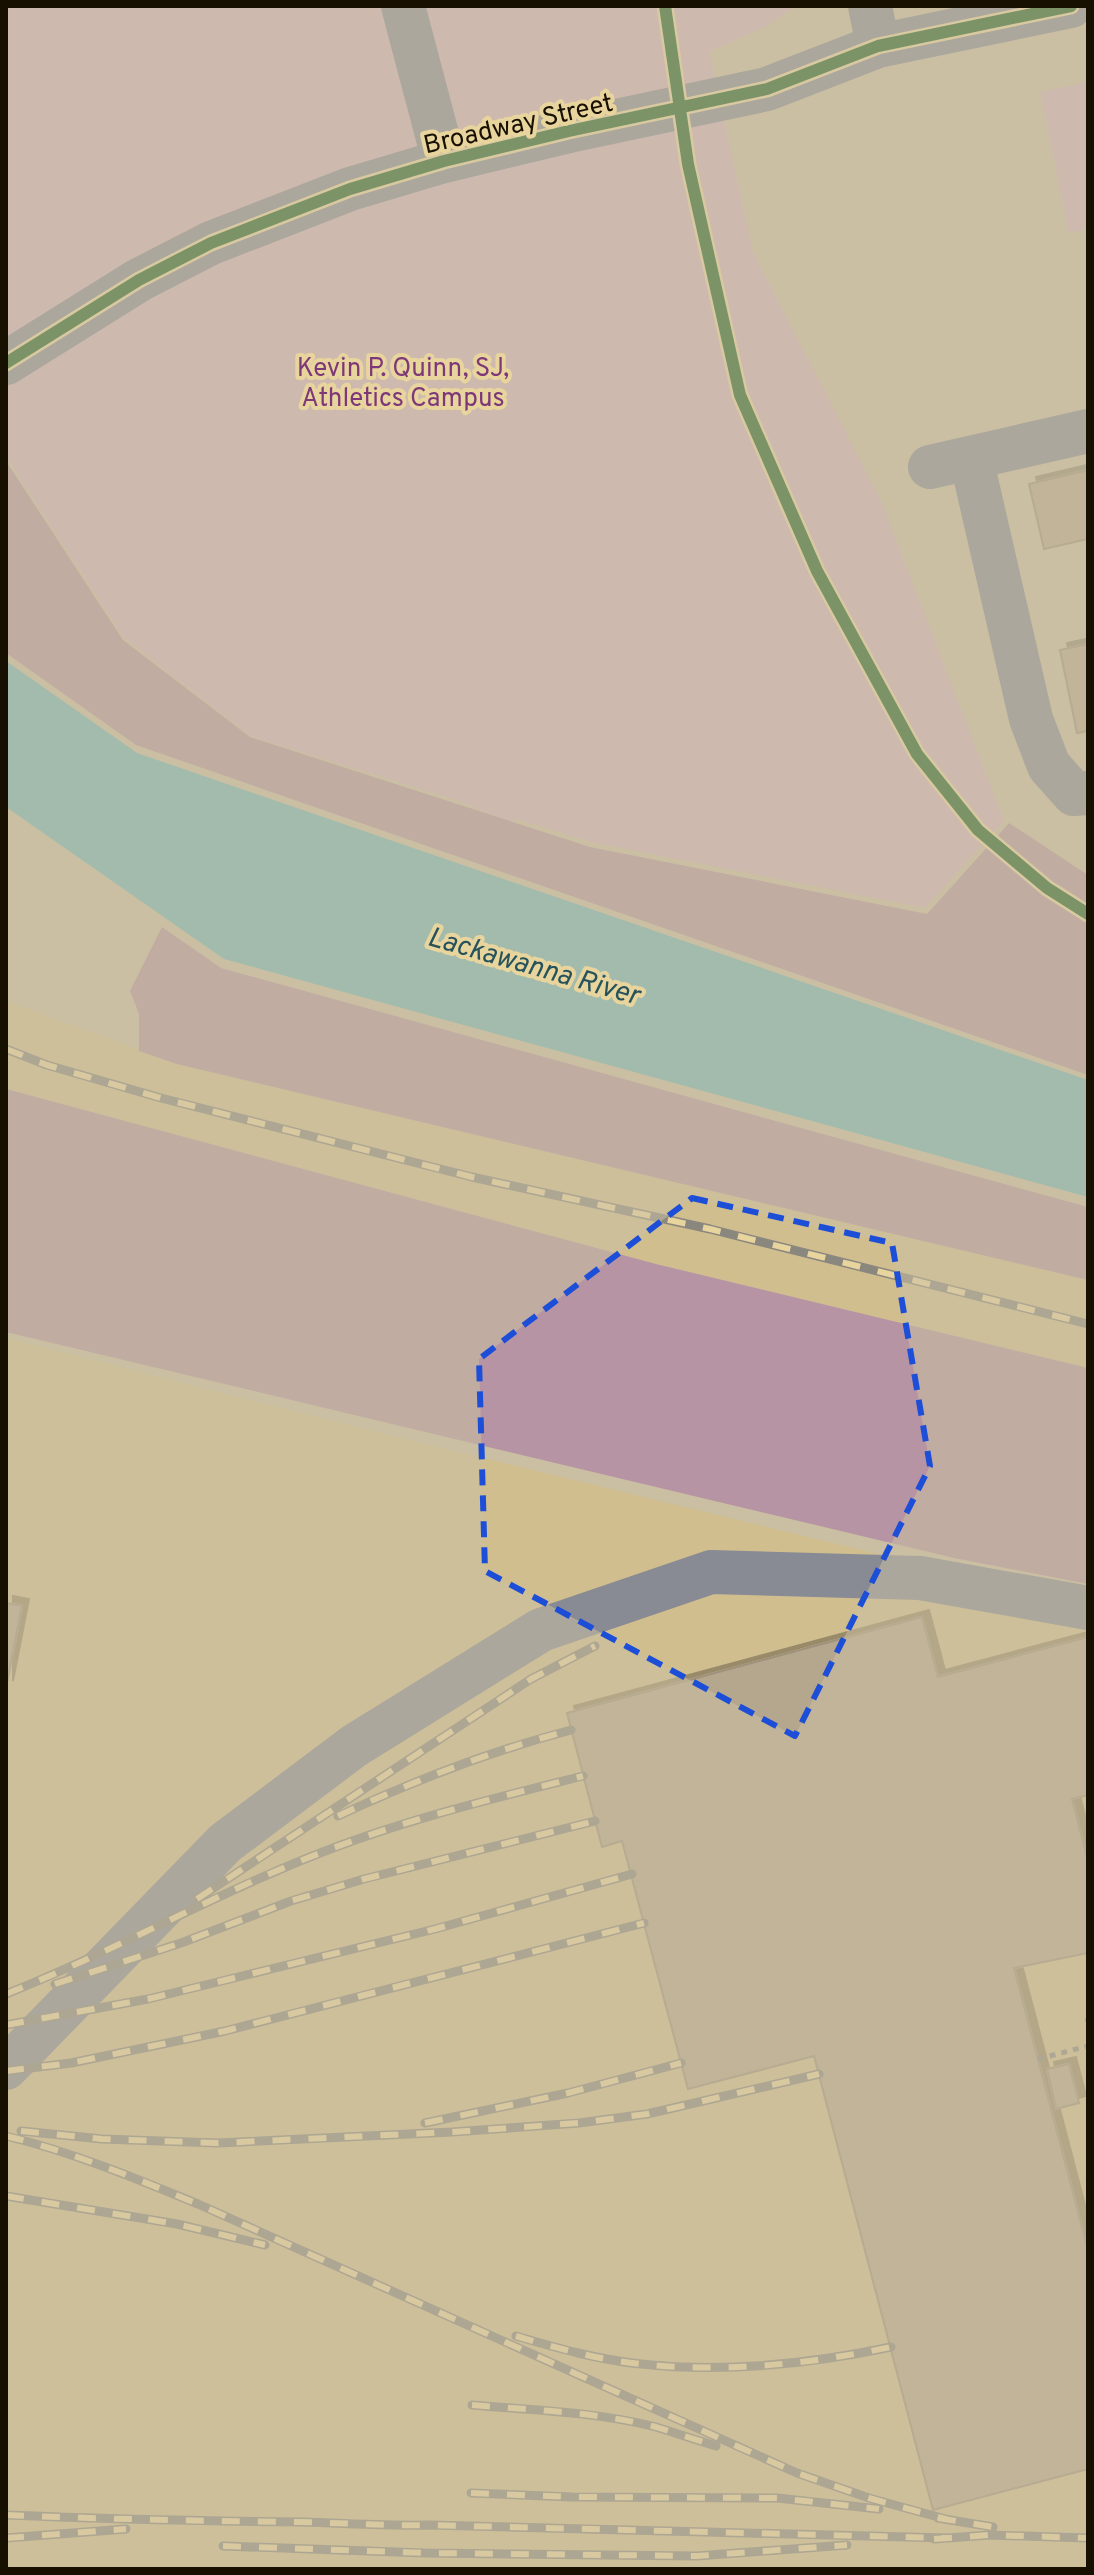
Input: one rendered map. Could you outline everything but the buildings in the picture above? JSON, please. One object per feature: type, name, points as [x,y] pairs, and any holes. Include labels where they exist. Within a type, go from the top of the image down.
[{"type":"street","points":[[403,6],[444,161]]},
{"type":"street","name":"Broadway Street","points":[[6,363],[139,280],[211,243],[350,189],[444,161],[569,131],[767,89],[874,26],[1071,6]]},
{"type":"street","points":[[1081,794],[1049,766],[1031,719],[950,462],[1088,431]]},
{"type":"street","points":[[6,2068],[225,1843],[354,1746],[541,1630],[711,1572],[920,1578],[1088,1608]]},
{"type":"path","points":[[1038,2059],[1088,2046]]},
{"type":"highlighted area","points":[[692,1198],[892,1243],[930,1466],[795,1736],[485,1571],[479,1359]]},
{"type":"shaded area","points":[[6,461],[123,640],[250,737],[590,847],[927,914],[1009,823],[1088,875],[1088,1075],[136,745],[6,653]]},
{"type":"shaded area","points":[[162,927],[221,968],[1088,1207],[1088,1280],[177,1064],[139,1051],[139,1014],[130,991]]},
{"type":"shaded area","points":[[6,1001],[177,1064],[1088,1280],[1088,1368],[656,1264],[6,1089]]},
{"type":"shaded area","points":[[6,1089],[656,1264],[1088,1368],[1088,1584],[954,1558],[6,1332]]},
{"type":"shaded area","points":[[6,1338],[956,1573],[1088,1596],[1088,2569],[6,2569]]},
{"type":"green space","name":"Kevin P. Quinn, SJ, Athletics Campus","points":[[6,6],[795,6],[769,25],[709,52],[753,252],[881,501],[1004,821],[925,908],[591,842],[520,820],[508,821],[456,800],[250,736],[124,638],[6,457]]},
{"type":"green space","points":[[1088,82],[1088,229],[1069,233],[1040,92]]},
{"type":"water","name":"Lackawanna River","points":[[6,661],[137,753],[1088,1080],[1088,1197],[224,959],[6,807]]},
{"type":"railway","points":[[6,1049],[47,1065],[161,1098],[472,1177],[710,1229],[1088,1324]]},
{"type":"railway","points":[[197,1899],[531,1679],[595,1646]]},
{"type":"railway","points":[[338,1816],[453,1768],[571,1730]]},
{"type":"railway","points":[[6,1994],[272,1873],[344,1844],[445,1812],[583,1776]]},
{"type":"railway","points":[[55,1984],[181,1943],[291,1901],[364,1879],[595,1821]]},
{"type":"railway","points":[[6,2025],[148,1999],[435,1929],[632,1874]]},
{"type":"railway","points":[[6,2071],[71,2063],[225,2031],[644,1923]]},
{"type":"railway","points":[[425,2123],[568,2093],[681,2063]]},
{"type":"railway","points":[[21,2131],[102,2139],[218,2143],[579,2123],[647,2114],[819,2074]]},
{"type":"railway","points":[[6,2136],[79,2158],[198,2204],[797,2473],[869,2498],[949,2520]]},
{"type":"railway","points":[[6,2196],[177,2224],[265,2245]]},
{"type":"railway","points":[[516,2336],[610,2360],[704,2368],[798,2362],[891,2347]]},
{"type":"railway","points":[[472,2405],[611,2418],[656,2427],[716,2446]]},
{"type":"railway","points":[[471,2493],[777,2498],[879,2509]]},
{"type":"railway","points":[[6,2515],[946,2538]]},
{"type":"railway","points":[[938,2518],[993,2527]]},
{"type":"railway","points":[[6,2538],[126,2529]]},
{"type":"railway","points":[[934,2539],[989,2535],[1088,2538]]},
{"type":"railway","points":[[223,2546],[425,2553],[697,2556],[847,2545]]},
{"type":"cycle path","points":[[665,6],[688,164],[740,395],[817,571],[917,754],[978,830],[1047,888],[1088,914]]},
{"type":"cycle path","points":[[6,363],[139,280],[211,243],[350,189],[444,161],[569,131],[767,89],[878,46],[1071,6]]}]
